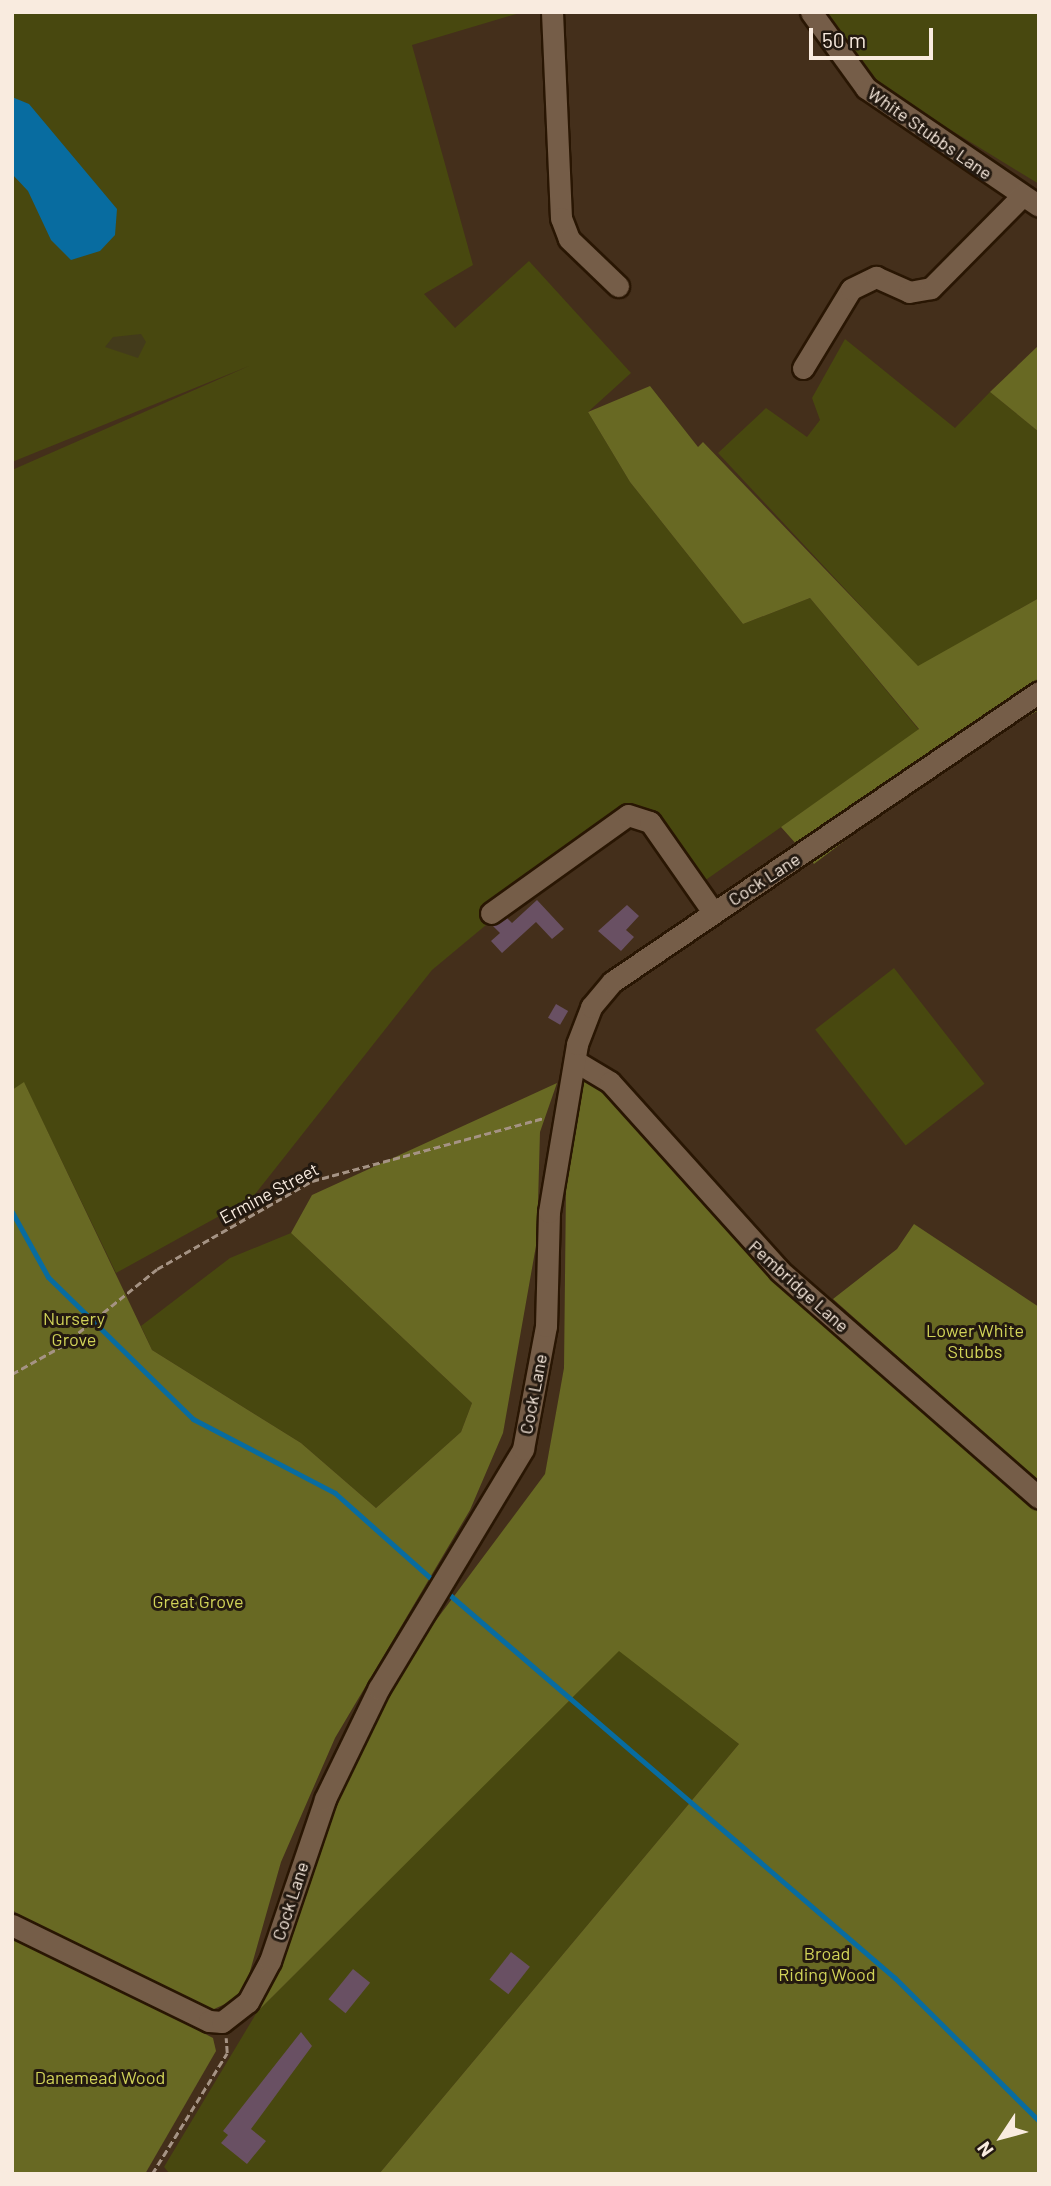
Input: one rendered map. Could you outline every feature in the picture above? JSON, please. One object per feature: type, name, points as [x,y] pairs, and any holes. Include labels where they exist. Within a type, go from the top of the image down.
[{"type":"street","points":[[552,12],[561,218],[569,239],[618,286]]},
{"type":"street","name":"White Stubbs Lane","points":[[811,12],[866,88],[1030,201]]},
{"type":"street","points":[[803,368],[851,289],[876,277],[909,292],[932,288],[1030,201]]},
{"type":"street","name":"Cock Lane","points":[[222,2022],[259,1987],[325,1800],[379,1688],[523,1449],[546,1326],[550,1212],[584,1019],[600,995],[713,912],[903,790],[1039,692]]},
{"type":"street","points":[[491,913],[628,815],[650,822],[713,912]]},
{"type":"street","name":"Pembridge Lane","points":[[575,1061],[610,1082],[780,1271],[1039,1498]]},
{"type":"street","points":[[12,1925],[112,1979],[222,2022]]},
{"type":"path","name":"Ermine Street","points":[[12,1374],[62,1346],[158,1269],[312,1181],[543,1119],[568,1099]]},
{"type":"path","points":[[152,2174],[227,2053],[222,2022]]},
{"type":"shaded area","points":[[12,12],[523,12],[412,45],[473,265],[424,294],[455,328],[529,261],[631,373],[588,412],[630,482],[743,624],[810,598],[919,730],[690,891],[638,819],[569,856],[432,970],[252,1198],[116,1273],[24,1083],[12,1090],[12,470],[249,366],[12,462]]},
{"type":"shaded area","points":[[824,12],[1039,12],[1039,184],[884,89]]},
{"type":"shaded area","points":[[845,339],[955,428],[990,392],[1039,432],[1039,598],[918,667],[718,453],[766,408],[807,437],[820,420],[812,398]]},
{"type":"shaded area","points":[[894,968],[985,1084],[906,1145],[815,1030]]},
{"type":"shaded area","points":[[291,1233],[472,1403],[461,1432],[376,1508],[301,1443],[152,1350],[141,1326],[230,1258]]},
{"type":"shaded area","points":[[619,1650],[739,1744],[379,2174],[170,2174],[164,2167],[257,2012]]},
{"type":"green space","points":[[1039,345],[1039,432],[990,392]]},
{"type":"green space","points":[[650,386],[698,447],[703,442],[918,666],[1039,598],[1039,710],[951,760],[814,864],[781,827],[919,729],[810,598],[743,624],[630,482],[588,412]]},
{"type":"green space","name":"Broad Riding Wood","points":[[589,1075],[1039,1508],[1039,2174],[379,2174],[739,1744],[619,1651],[257,2012],[345,1784],[396,1674],[545,1474],[564,1368],[566,1186],[577,1090]]},
{"type":"green space","name":"Great Grove","points":[[24,1082],[152,1350],[301,1443],[376,1508],[461,1432],[472,1403],[291,1233],[312,1195],[557,1083],[540,1132],[537,1240],[503,1433],[470,1510],[335,1738],[281,1862],[243,1996],[214,2009],[191,2009],[96,1962],[12,1910],[12,1090]]},
{"type":"green space","name":"Lower White Stubbs","points":[[914,1224],[1039,1307],[1039,1482],[833,1299],[897,1249]]},
{"type":"green space","name":"Danemead Wood","points":[[12,1934],[213,2038],[216,2051],[145,2174],[12,2174]]},
{"type":"sand","points":[[141,334],[146,342],[138,358],[105,347],[113,337]]},
{"type":"water","points":[[12,97],[29,104],[117,209],[115,235],[100,251],[71,260],[51,240],[28,191],[12,174]]},
{"type":"building","points":[[537,900],[564,929],[552,939],[536,922],[502,953],[491,941],[500,933],[493,926],[507,918],[512,923]]},
{"type":"building","points":[[627,905],[639,916],[626,930],[634,937],[621,951],[598,931]]},
{"type":"building","points":[[556,1004],[568,1011],[560,1025],[548,1018]]},
{"type":"building","points":[[511,1952],[530,1967],[508,1994],[489,1980]]},
{"type":"building","points":[[353,1969],[370,1983],[346,2013],[328,1999]]},
{"type":"building","points":[[301,2032],[312,2046],[251,2129],[266,2141],[247,2164],[221,2143],[228,2135],[223,2131]]},
{"type":"waterway","points":[[12,1212],[48,1277],[193,1419],[335,1493],[436,1583]]},
{"type":"waterway","points":[[444,1590],[895,1978],[1039,2121]]},
{"type":"park label","name":"Nursery Grove","points":[[74,1329]]}]
